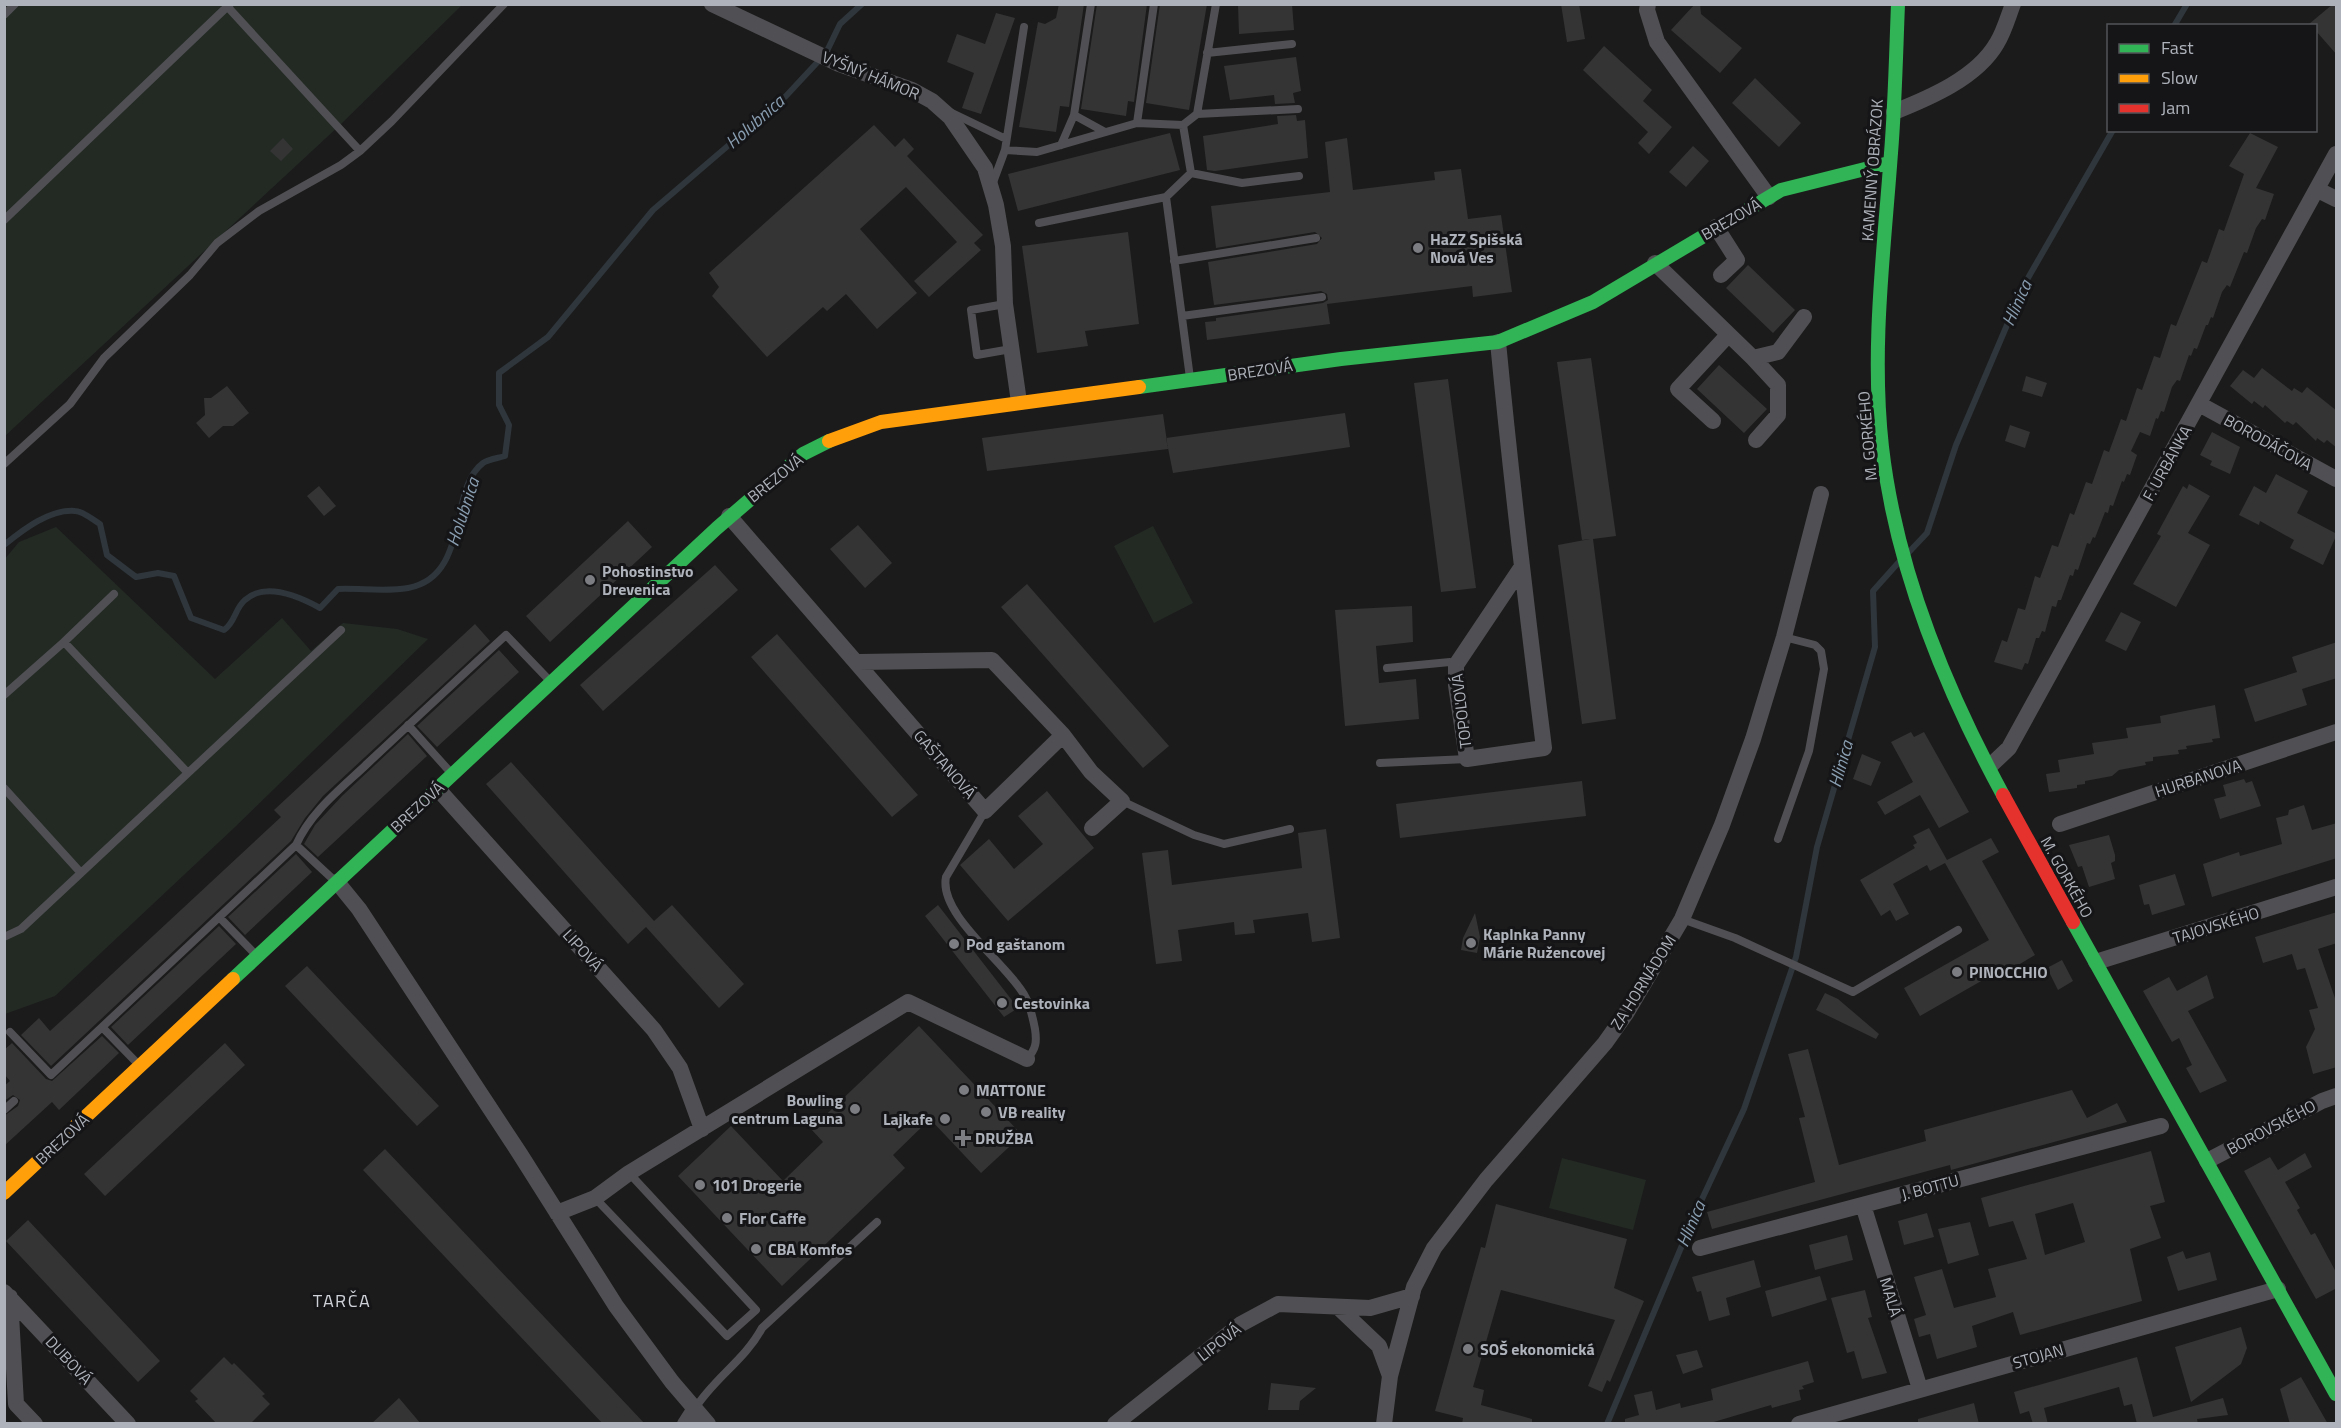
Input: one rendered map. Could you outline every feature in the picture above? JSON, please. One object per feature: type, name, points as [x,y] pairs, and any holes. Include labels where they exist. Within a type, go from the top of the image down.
[{"type":"street","name":"VYŠNÝ HÁMOR","points":[[712,4],[839,64],[912,90],[938,106],[950,117],[985,168],[991,189],[1003,246],[1005,304],[1018,402]]},
{"type":"street","name":"BREZOVÁ","points":[[1648,4],[1647,10],[1657,42],[1769,197]]},
{"type":"street","name":"KAMENNÝ OBRÁZOK","points":[[1878,339],[1894,112],[1898,4]]},
{"type":"street","points":[[1894,112],[1932,95],[1984,60],[1997,44],[2013,4]]},
{"type":"street","name":"F. URBÁNKA","points":[[1990,766],[2009,748],[2337,154]]},
{"type":"street","name":"BREZOVÁ","points":[[4,1193],[729,516],[803,454],[853,431],[881,422],[1341,359],[1498,342],[1593,302],[1781,190],[1889,163]]},
{"type":"street","points":[[2318,190],[2337,199]]},
{"type":"street","points":[[1716,228],[1737,260],[1721,275]]},
{"type":"street","points":[[1655,263],[1778,385],[1778,415],[1756,440]]},
{"type":"street","points":[[1753,358],[1778,352],[1804,317]]},
{"type":"street","points":[[1713,420],[1678,389],[1728,335]]},
{"type":"street","name":"M. GORKÉHO","points":[[1878,339],[1878,398],[1889,497],[1905,567],[1922,621],[1954,697],[2024,836],[2337,1394]]},
{"type":"street","name":"TOPOĽOVÁ","points":[[1498,342],[1521,568],[1544,748],[1467,759],[1456,684],[1456,665],[1521,568]]},
{"type":"street","name":"BORODÁČOVA","points":[[2199,404],[2337,479]]},
{"type":"street","name":"ZA HORNÁDOM","points":[[1384,1424],[1390,1376],[1412,1296],[1434,1248],[1486,1180],[1605,1043],[1627,1012],[1682,919],[1722,825],[1753,739],[1784,637],[1821,494]]},
{"type":"street","name":"GAŠTANOVÁ","points":[[729,516],[859,662],[986,811],[1063,735]]},
{"type":"street","points":[[859,662],[992,660],[1063,735],[1091,772],[1122,801],[1092,828]]},
{"type":"street","name":"HURBANOVA","points":[[2060,824],[2337,732]]},
{"type":"street","name":"LIPOVÁ","points":[[438,788],[654,1030],[680,1068],[702,1129]]},
{"type":"street","points":[[337,882],[359,909],[689,1417],[708,1424]]},
{"type":"street","name":"TAJOVSKÉHO","points":[[2096,962],[2337,887]]},
{"type":"street","points":[[557,1213],[595,1198],[629,1173],[908,1002],[1028,1059]]},
{"type":"street","name":"BOROVSKÉHO","points":[[2207,1161],[2322,1101],[2337,1096]]},
{"type":"street","name":"J. BOTTU","points":[[1700,1248],[2161,1126]]},
{"type":"street","name":"MALÁ","points":[[1863,1205],[1920,1389]]},
{"type":"street","name":"STOJAN","points":[[1799,1424],[2278,1289]]},
{"type":"street","name":"DUBOVÁ","points":[[7,1295],[16,1404],[35,1424]]},
{"type":"street","name":"DUBOVÁ","points":[[7,1295],[128,1424]]},
{"type":"street","name":"LIPOVÁ","points":[[1116,1424],[1241,1324],[1278,1304],[1370,1308],[1412,1296]]},
{"type":"street","points":[[1339,1308],[1379,1346],[1390,1376]]},
{"type":"lane","points":[[4,15],[15,4]]},
{"type":"lane","points":[[4,464],[52,423],[70,404],[104,358],[190,275],[224,237],[259,211],[341,165],[360,151],[392,121],[504,4]]},
{"type":"lane","points":[[1061,145],[1074,115],[1091,4]]},
{"type":"lane","points":[[1137,123],[1154,4]]},
{"type":"lane","points":[[1197,114],[1216,4]]},
{"type":"lane","points":[[4,220],[228,5],[360,151]]},
{"type":"lane","points":[[991,189],[1005,150],[1024,27]]},
{"type":"lane","points":[[1208,53],[1292,44]]},
{"type":"lane","points":[[938,106],[1006,139]]},
{"type":"lane","points":[[1005,150],[1037,152],[1137,123],[1183,126],[1197,114],[1298,109]]},
{"type":"lane","points":[[1074,115],[1105,132]]},
{"type":"lane","points":[[1183,126],[1191,173]]},
{"type":"lane","points":[[1191,173],[1242,183],[1299,176]]},
{"type":"lane","points":[[1039,223],[1166,197],[1191,173]]},
{"type":"lane","points":[[1166,197],[1190,381]]},
{"type":"lane","points":[[1174,261],[1316,238]]},
{"type":"lane","points":[[1182,316],[1322,297]]},
{"type":"lane","points":[[1005,304],[971,310],[976,355],[1011,349]]},
{"type":"lane","points":[[4,695],[114,594]]},
{"type":"lane","points":[[4,937],[21,929],[341,630]]},
{"type":"lane","points":[[9,1032],[51,1075],[296,845],[311,819],[506,635],[551,682]]},
{"type":"lane","points":[[1778,838],[1809,751],[1824,669],[1821,651],[1815,645],[1784,637]]},
{"type":"lane","points":[[64,642],[188,772]]},
{"type":"lane","points":[[1387,668],[1450,662],[1456,665]]},
{"type":"lane","points":[[408,725],[453,774]]},
{"type":"lane","points":[[1380,763],[1467,759]]},
{"type":"lane","points":[[4,788],[81,873]]},
{"type":"lane","points":[[1122,801],[1194,835],[1224,844],[1290,829]]},
{"type":"lane","points":[[986,811],[946,877],[944,887],[957,913],[1026,996],[1036,1037],[1035,1051],[1028,1059]]},
{"type":"lane","points":[[296,845],[337,882]]},
{"type":"lane","points":[[219,917],[257,957]]},
{"type":"lane","points":[[1682,919],[1783,960],[1853,992],[1958,930]]},
{"type":"lane","points":[[102,1027],[140,1066]]},
{"type":"lane","points":[[4,1110],[14,1101]]},
{"type":"lane","points":[[595,1198],[727,1336],[756,1310],[629,1173]]},
{"type":"lane","points":[[689,1417],[706,1390],[753,1345],[762,1328],[877,1222]]},
{"type":"shaded area","points":[[5,5],[462,5],[340,125],[5,436]]},
{"type":"shaded area","points":[[1153,526],[1193,603],[1154,623],[1114,546]]},
{"type":"shaded area","points":[[56,527],[215,679],[282,618],[311,651],[343,623],[397,629],[428,639],[235,827],[55,996],[5,1014],[4,560],[19,542]]},
{"type":"shaded area","points":[[1562,1158],[1646,1180],[1633,1230],[1549,1208]]},
{"type":"building","points":[[1059,4],[1084,4],[1069,107],[1060,106],[1056,132],[1019,127],[1038,22],[1045,24],[1056,18]]},
{"type":"building","points":[[1097,4],[1147,4],[1134,102],[1128,101],[1126,116],[1081,109]]},
{"type":"building","points":[[1160,4],[1207,4],[1189,110],[1146,103]]},
{"type":"building","points":[[1238,4],[1292,4],[1294,30],[1239,34]]},
{"type":"building","points":[[1561,4],[1579,4],[1585,39],[1567,42]]},
{"type":"building","points":[[1695,4],[1700,4],[1701,14],[1742,48],[1720,73],[1671,30]]},
{"type":"building","points":[[2333,4],[2337,4],[2337,55],[2317,32],[2317,24],[2309,24]]},
{"type":"building","points":[[996,13],[1015,18],[981,114],[962,108],[974,73],[947,62],[957,34],[985,44]]},
{"type":"building","points":[[1604,46],[1652,90],[1643,101],[1672,127],[1649,154],[1638,143],[1648,132],[1583,70]]},
{"type":"building","points":[[1296,57],[1301,91],[1293,93],[1295,103],[1275,104],[1274,95],[1230,100],[1224,66]]},
{"type":"building","points":[[1755,78],[1801,123],[1779,147],[1732,103]]},
{"type":"building","points":[[1296,115],[1297,121],[1305,120],[1308,158],[1215,171],[1207,170],[1203,136],[1278,124],[1277,116]]},
{"type":"building","points":[[874,125],[895,147],[904,138],[914,149],[907,156],[983,235],[974,243],[981,250],[929,297],[914,281],[957,242],[906,187],[860,229],[917,293],[877,329],[846,294],[827,311],[823,307],[767,357],[712,296],[719,287],[709,273]]},
{"type":"building","points":[[1170,133],[1180,170],[1018,211],[1008,174]]},
{"type":"building","points":[[2250,133],[2278,147],[2256,188],[2274,194],[2265,220],[2262,219],[2256,228],[2247,253],[2244,252],[2230,287],[2227,285],[2222,292],[2213,318],[2211,317],[2206,325],[2197,349],[2194,348],[2191,356],[2189,355],[2180,381],[2177,380],[2172,387],[2164,412],[2161,411],[2158,419],[2156,418],[2150,436],[2140,432],[2131,451],[2137,455],[2130,475],[2127,474],[2124,482],[2122,481],[2113,506],[2110,505],[2108,513],[2105,512],[2095,538],[2093,537],[2090,544],[2087,543],[2078,570],[2075,569],[2073,576],[2070,575],[2061,600],[2058,600],[2056,607],[2052,606],[2045,632],[2042,631],[2039,638],[2036,638],[2028,664],[2025,663],[2022,670],[1994,662],[2002,640],[2007,642],[2018,608],[2025,610],[2035,576],[2040,578],[2052,545],[2058,547],[2070,513],[2074,515],[2086,482],[2092,484],[2104,450],[2109,452],[2121,419],[2126,421],[2137,388],[2142,390],[2154,356],[2160,358],[2171,324],[2176,326],[2202,261],[2207,263],[2219,229],[2224,231],[2244,174],[2229,166]]},
{"type":"building","points":[[283,138],[293,149],[281,161],[270,151]]},
{"type":"building","points":[[1347,138],[1353,190],[1435,180],[1434,172],[1461,169],[1468,219],[1501,215],[1512,292],[1473,297],[1472,286],[1327,304],[1330,324],[1207,340],[1205,322],[1216,321],[1216,318],[1323,303],[1328,300],[1327,294],[1321,291],[1214,305],[1208,262],[1317,244],[1322,238],[1315,232],[1216,248],[1211,206],[1330,192],[1325,142]]},
{"type":"building","points":[[1693,146],[1709,161],[1686,187],[1669,172]]},
{"type":"building","points":[[1128,232],[1139,324],[1085,331],[1088,346],[1037,353],[1022,246]]},
{"type":"building","points":[[1748,265],[1795,310],[1773,333],[1726,288]]},
{"type":"building","points":[[1591,358],[1616,536],[1593,539],[1616,719],[1582,724],[1558,545],[1590,539],[1582,540],[1557,362]]},
{"type":"building","points":[[1719,365],[1767,409],[1744,433],[1697,389]]},
{"type":"building","points":[[2262,368],[2292,391],[2294,388],[2302,393],[2307,387],[2337,411],[2337,448],[2327,440],[2324,443],[2317,438],[2316,441],[2296,422],[2293,425],[2287,421],[2285,423],[2265,405],[2263,408],[2254,401],[2252,404],[2230,386],[2243,370],[2254,378]]},
{"type":"building","points":[[2026,376],[2047,383],[2042,397],[2022,391]]},
{"type":"building","points":[[1448,379],[1476,588],[1441,592],[1414,383]]},
{"type":"building","points":[[227,386],[249,413],[233,426],[223,426],[209,438],[196,423],[205,415],[204,398],[211,398]]},
{"type":"building","points":[[1345,413],[1350,447],[1173,473],[1166,438]]},
{"type":"building","points":[[1163,414],[1168,449],[987,471],[982,438]]},
{"type":"building","points":[[2010,425],[2030,432],[2025,448],[2005,441]]},
{"type":"building","points":[[2212,432],[2240,447],[2230,474],[2210,465],[2212,461],[2200,455]]},
{"type":"building","points":[[2276,474],[2308,491],[2297,513],[2337,534],[2323,565],[2290,548],[2294,540],[2260,521],[2259,525],[2239,515],[2254,486],[2266,493]]},
{"type":"building","points":[[2189,484],[2210,496],[2188,533],[2210,545],[2176,607],[2133,584],[2161,536],[2157,534],[2183,486],[2187,489]]},
{"type":"building","points":[[319,486],[336,506],[324,516],[307,496]]},
{"type":"building","points":[[628,521],[652,547],[550,642],[526,616]]},
{"type":"building","points":[[858,525],[892,563],[865,588],[830,549]]},
{"type":"building","points":[[715,565],[738,590],[603,711],[580,685]]},
{"type":"building","points":[[1027,584],[1169,746],[1143,768],[1001,607]]},
{"type":"building","points":[[1412,606],[1413,642],[1376,646],[1379,683],[1416,679],[1419,719],[1345,726],[1335,610]]},
{"type":"building","points":[[2121,612],[2141,622],[2126,651],[2105,641]]},
{"type":"building","points":[[475,624],[490,641],[323,796],[305,818],[291,841],[51,1066],[21,1035],[39,1018],[50,1031],[281,817],[274,810]]},
{"type":"building","points":[[777,634],[918,795],[892,817],[751,657]]},
{"type":"building","points":[[2337,642],[2337,678],[2302,689],[2307,705],[2255,722],[2244,689],[2297,672],[2292,657]]},
{"type":"building","points":[[499,650],[519,672],[437,747],[417,726]]},
{"type":"building","points":[[2215,705],[2220,738],[2212,739],[2213,742],[2186,746],[2187,749],[2178,750],[2179,754],[2153,757],[2153,761],[2145,762],[2146,765],[2119,770],[2112,776],[2085,781],[2085,784],[2077,785],[2077,788],[2049,792],[2046,774],[2060,772],[2058,760],[2094,754],[2092,743],[2128,738],[2126,728],[2161,723],[2160,716]]},
{"type":"building","points":[[1911,732],[1914,737],[1924,732],[1969,812],[1939,828],[1920,795],[1885,815],[1877,802],[1913,782],[1891,742]]},
{"type":"building","points":[[408,734],[427,756],[318,857],[304,844],[315,825],[342,796]]},
{"type":"building","points":[[1862,754],[1881,762],[1871,786],[1853,779]]},
{"type":"building","points":[[511,762],[654,921],[672,905],[744,984],[719,1008],[646,927],[628,944],[486,784]]},
{"type":"building","points":[[2244,779],[2246,783],[2252,781],[2261,806],[2220,819],[2214,799],[2226,796],[2223,785]]},
{"type":"building","points":[[1582,781],[1586,816],[1400,838],[1396,804]]},
{"type":"building","points":[[1047,791],[1094,848],[1008,921],[960,865],[989,839],[1014,869],[1043,844],[1018,816]]},
{"type":"building","points":[[2304,805],[2312,830],[2337,823],[2337,858],[2212,897],[2203,864],[2239,852],[2240,856],[2282,844],[2276,818],[2288,815],[2289,810]]},
{"type":"building","points":[[1929,828],[1947,860],[1991,838],[1999,852],[1982,861],[2035,955],[2000,976],[1997,972],[1920,1016],[1904,988],[1989,940],[1945,863],[1930,871],[1927,865],[1893,884],[1909,914],[1896,921],[1890,910],[1881,916],[1860,880],[1915,848],[1913,845],[1917,843],[1913,836]]},
{"type":"building","points":[[1326,829],[1340,938],[1312,942],[1308,913],[1253,920],[1255,933],[1235,935],[1234,922],[1178,930],[1182,961],[1156,964],[1142,853],[1168,850],[1172,885],[1302,868],[1298,833]]},
{"type":"building","points":[[2109,835],[2115,855],[2115,861],[2111,863],[2115,879],[2089,887],[2082,866],[2078,867],[2069,845]]},
{"type":"building","points":[[296,854],[312,872],[245,935],[228,917]]},
{"type":"building","points":[[2175,874],[2185,905],[2152,915],[2149,904],[2144,905],[2139,885]]},
{"type":"building","points":[[938,905],[1018,1008],[1004,1017],[925,916]]},
{"type":"building","points":[[2337,912],[2337,943],[2318,949],[2337,1004],[2337,1067],[2313,1074],[2306,1047],[2315,1029],[2309,1010],[2318,1008],[2305,968],[2297,970],[2292,954],[2263,963],[2255,937]]},
{"type":"building","name":"Kaplnka Panny Márie Ružencovej","points":[[1475,913],[1480,937],[1477,953],[1461,950],[1463,938]]},
{"type":"building","points":[[219,926],[236,944],[128,1045],[111,1027]]},
{"type":"building","points":[[2062,960],[2073,981],[2058,990],[2047,968]]},
{"type":"building","points":[[307,966],[439,1106],[417,1126],[285,986]]},
{"type":"building","points":[[2207,975],[2214,998],[2188,1011],[2227,1081],[2200,1093],[2186,1068],[2192,1065],[2179,1038],[2172,1042],[2143,991],[2169,977],[2177,991]]},
{"type":"building","points":[[1825,993],[1838,999],[1879,1034],[1876,1039],[1816,1010]]},
{"type":"building","points":[[919,1026],[1022,1135],[981,1173],[930,1119],[893,1155],[905,1168],[782,1286],[678,1176],[731,1126],[783,1181],[823,1142],[811,1129]]},
{"type":"building","points":[[102,1036],[119,1053],[59,1110],[52,1102],[4,1146],[4,1116],[18,1106],[20,1100],[13,1095],[4,1101],[4,1086],[10,1081],[4,1074],[4,1050],[12,1043],[46,1079],[52,1081]]},
{"type":"building","points":[[225,1043],[245,1065],[105,1196],[84,1174]]},
{"type":"building","points":[[1808,1049],[1839,1165],[1926,1141],[1924,1130],[2072,1090],[2087,1118],[2117,1103],[2127,1122],[1951,1170],[1950,1165],[1712,1229],[1707,1212],[1815,1182],[1799,1118],[1805,1117],[1788,1054]]},
{"type":"building","points":[[385,1149],[645,1424],[603,1424],[429,1240],[363,1170]]},
{"type":"building","points":[[2151,1151],[2165,1202],[2150,1206],[2161,1238],[2130,1249],[2142,1301],[2020,1335],[2013,1312],[1972,1326],[1977,1347],[1937,1359],[1930,1334],[1919,1337],[1914,1319],[1926,1315],[1914,1277],[1942,1269],[1954,1308],[1996,1297],[1988,1269],[2027,1259],[2013,1221],[1989,1227],[1981,1198]],"holes":[[[2073,1203],[2085,1242],[2045,1255],[2035,1214]]]},
{"type":"building","points":[[2305,1153],[2312,1167],[2285,1182],[2300,1208],[2297,1210],[2311,1235],[2315,1233],[2337,1274],[2337,1288],[2316,1299],[2244,1171],[2270,1157],[2278,1170]]},
{"type":"building","points":[[1496,1204],[1627,1239],[1614,1288],[1644,1301],[1610,1382],[1607,1380],[1602,1392],[1588,1386],[1615,1320],[1501,1290],[1473,1387],[1484,1390],[1481,1405],[1532,1419],[1532,1424],[1462,1424],[1463,1418],[1435,1411],[1481,1247],[1485,1248]]},
{"type":"building","points":[[1927,1213],[1934,1237],[1904,1245],[1898,1221]]},
{"type":"building","points":[[28,1220],[160,1361],[138,1382],[6,1241]]},
{"type":"building","points":[[1970,1222],[1979,1255],[1948,1264],[1938,1229]]},
{"type":"building","points":[[1847,1235],[1853,1260],[1815,1270],[1809,1245]]},
{"type":"building","points":[[2183,1251],[2186,1259],[2210,1252],[2217,1280],[2178,1291],[2167,1257]]},
{"type":"building","points":[[1754,1260],[1761,1287],[1726,1298],[1730,1315],[1709,1321],[1701,1291],[1697,1292],[1692,1277]]},
{"type":"building","points":[[1820,1276],[1827,1300],[1772,1317],[1765,1291]]},
{"type":"building","points":[[1865,1290],[1872,1317],[1868,1318],[1887,1373],[1862,1379],[1854,1351],[1847,1353],[1831,1298]]},
{"type":"building","points":[[2241,1327],[2247,1348],[2241,1364],[2191,1402],[2175,1347]]},
{"type":"building","points":[[1697,1350],[1703,1367],[1683,1374],[1676,1355]]},
{"type":"building","points":[[224,1357],[232,1365],[234,1363],[265,1394],[262,1396],[270,1404],[250,1424],[217,1424],[195,1401],[198,1399],[190,1391]]},
{"type":"building","points":[[2137,1357],[2153,1417],[2223,1398],[2228,1415],[2197,1419],[2198,1424],[2137,1424],[2132,1404],[2124,1406],[2119,1387],[2044,1408],[2048,1424],[2033,1424],[2029,1411],[2020,1414],[2014,1392]]},
{"type":"building","points":[[1808,1361],[1814,1382],[1802,1386],[1804,1389],[1799,1390],[1801,1400],[1772,1408],[1771,1405],[1707,1424],[1625,1424],[1625,1419],[1639,1415],[1634,1395],[1652,1391],[1656,1410],[1680,1403],[1681,1408],[1713,1400],[1711,1389]]},
{"type":"building","points":[[2301,1377],[2328,1424],[2290,1424],[2280,1389]]},
{"type":"building","points":[[1271,1383],[1316,1388],[1300,1401],[1299,1410],[1268,1410]]},
{"type":"building","points":[[399,1398],[421,1424],[371,1424]]},
{"type":"building","points":[[1974,1403],[1979,1424],[1918,1424],[1918,1419]]},
{"type":"waterway","name":"Holubnica","points":[[4,545],[46,517],[65,511],[81,512],[100,524],[107,555],[136,577],[158,573],[174,576],[191,618],[224,630],[231,623],[239,607],[253,594],[273,591],[283,593],[303,599],[320,608],[338,589],[400,589],[428,580],[441,567],[450,550],[465,492],[472,476],[483,463],[505,456],[509,425],[499,405],[499,373],[548,337],[653,210],[786,96],[826,53],[840,24],[862,4]]},
{"type":"waterway","name":"Hlinica","points":[[2175,24],[2187,4]]},
{"type":"waterway","name":"Hlinica","points":[[1909,552],[1927,533],[1956,445],[2024,285],[2112,132]]},
{"type":"waterway","name":"Hlinica","points":[[1607,1424],[1696,1212],[1744,1109],[1796,957],[1817,847],[1875,647],[1873,591],[1898,563]]},
{"type":"traffic: fast","points":[[1898,4],[1894,116],[1878,337],[1882,447],[1899,538],[1926,627],[1962,713],[2003,795]]},
{"type":"traffic: fast","points":[[1139,387],[1341,359],[1498,342],[1593,302],[1781,190],[1889,163]]},
{"type":"traffic: fast","points":[[233,979],[717,528],[803,454],[829,441]]},
{"type":"traffic: fast","points":[[2073,922],[2336,1394]]},
{"type":"traffic: slow","points":[[829,441],[881,422],[1139,387]]},
{"type":"traffic: slow","points":[[4,1193],[233,979]]},
{"type":"traffic: jam","points":[[2003,795],[2073,922]]},
{"type":"place","name":"HaZZ Spišská Nová Ves","points":[[1418,248]]},
{"type":"place","name":"Pohostinstvo Drevenica","points":[[590,580]]},
{"type":"place","name":"Kaplnka Panny Márie Ružencovej","points":[[1471,943]]},
{"type":"place","name":"Pod gaštanom","points":[[954,944]]},
{"type":"place","name":"PINOCCHIO","points":[[1957,972]]},
{"type":"place","name":"Cestovinka","points":[[1002,1003]]},
{"type":"place","name":"MATTONE","points":[[964,1090]]},
{"type":"place","name":"Bowling centrum Laguna","points":[[855,1109]]},
{"type":"place","name":"VB reality","points":[[986,1112]]},
{"type":"place","name":"Lajkafe","points":[[945,1119]]},
{"type":"place","name":"DRUŽBA","points":[[963,1138]]},
{"type":"place","name":"101 Drogerie","points":[[700,1185]]},
{"type":"place","name":"Flor Caffe","points":[[727,1218]]},
{"type":"place","name":"CBA Komfos","points":[[756,1249]]},
{"type":"place","name":"SOŠ ekonomická","points":[[1468,1349]]},
{"type":"district","name":"TARČA","points":[[342,1301]]}]
